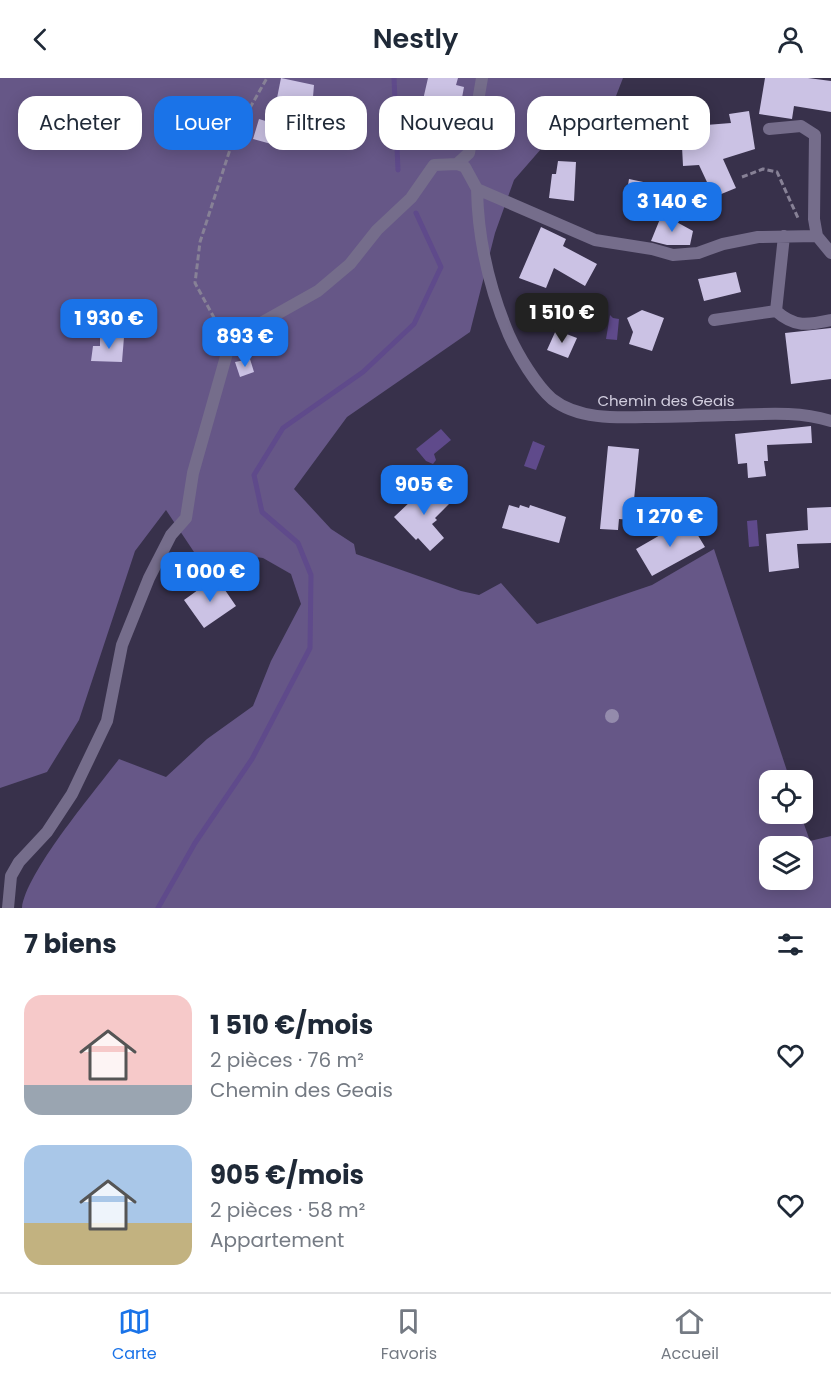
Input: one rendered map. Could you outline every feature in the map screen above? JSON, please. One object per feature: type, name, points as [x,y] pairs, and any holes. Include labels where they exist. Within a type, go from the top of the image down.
[{"type":"street","points":[[457,164],[469,153],[482,78]]},
{"type":"street","points":[[768,129],[801,126],[815,135],[814,219],[817,236],[831,253]]},
{"type":"street","points":[[8,908],[5,876],[47,832],[72,794],[107,721],[122,645],[153,570],[171,535],[186,518],[193,473],[228,346],[243,333],[318,291],[350,264],[378,230],[411,198],[434,165],[457,164],[465,167],[477,189],[595,240],[652,249],[673,255],[698,253],[723,244],[758,237],[817,236]]},
{"type":"street","name":"Chemin des Geais","points":[[477,189],[478,219],[486,270],[494,297],[518,356],[552,399],[583,414],[623,418],[762,414],[812,415],[831,421]]},
{"type":"street","points":[[776,311],[784,236]]},
{"type":"street","points":[[714,320],[776,311],[785,319],[805,325],[831,320]]},
{"type":"path","points":[[228,346],[214,315],[195,283],[200,242],[235,134],[267,78]]},
{"type":"path","points":[[742,177],[763,169],[777,172],[800,223],[814,219]]},
{"type":"shaded area","points":[[0,78],[623,78],[616,96],[527,96],[527,150],[540,150],[514,180],[495,233],[470,332],[347,417],[294,489],[331,529],[354,544],[356,554],[461,591],[479,595],[501,583],[537,624],[652,585],[714,549],[787,770],[759,770],[759,824],[804,824],[808,836],[759,836],[759,890],[813,890],[813,840],[831,836],[831,908],[22,908],[26,893],[48,853],[119,759],[166,777],[207,739],[253,706],[271,661],[301,604],[291,574],[263,558],[217,552],[194,552],[166,510],[135,551],[79,720],[47,772],[0,788]]},
{"type":"shaded area","points":[[610,315],[619,319],[617,340],[606,339]]},
{"type":"shaded area","points":[[441,429],[451,440],[434,454],[436,460],[433,464],[426,461],[416,449]]},
{"type":"shaded area","points":[[533,441],[545,446],[536,470],[524,466]]},
{"type":"shaded area","points":[[757,520],[759,546],[749,547],[747,521]]},
{"type":"building","points":[[281,78],[314,85],[313,96],[277,96]]},
{"type":"building","points":[[428,78],[458,78],[456,85],[464,87],[462,96],[424,96]]},
{"type":"building","points":[[765,78],[808,78],[831,81],[831,112],[794,106],[792,119],[759,114]]},
{"type":"building","points":[[749,111],[755,149],[723,159],[736,188],[714,197],[699,165],[683,166],[682,150],[710,150],[710,125],[731,123],[729,114]]},
{"type":"building","points":[[259,119],[265,121],[265,142],[253,139]]},
{"type":"building","points":[[558,161],[576,162],[574,201],[549,198],[552,174],[556,174]]},
{"type":"building","points":[[629,179],[648,183],[643,213],[624,209]]},
{"type":"building","points":[[662,214],[693,231],[690,245],[667,245],[651,241]]},
{"type":"building","points":[[541,227],[566,239],[563,246],[597,264],[585,286],[554,268],[546,288],[519,278]]},
{"type":"building","points":[[736,272],[741,292],[704,301],[698,279]]},
{"type":"building","points":[[642,310],[664,318],[652,351],[629,344],[633,332],[627,318]]},
{"type":"building","points":[[831,328],[831,379],[791,384],[785,333]]},
{"type":"building","points":[[556,330],[577,338],[568,358],[547,350]]},
{"type":"building","points":[[100,335],[124,337],[122,362],[91,361],[93,346],[100,346]]},
{"type":"building","points":[[250,359],[254,372],[240,377],[235,362]]},
{"type":"building","points":[[811,426],[812,443],[767,445],[768,461],[764,461],[766,476],[748,478],[747,463],[738,464],[735,434]]},
{"type":"building","points":[[608,446],[639,449],[632,520],[619,519],[618,530],[600,529]]},
{"type":"building","points":[[430,483],[451,502],[432,524],[444,538],[430,551],[394,517]]},
{"type":"building","points":[[509,505],[529,508],[530,505],[566,517],[559,543],[502,528]]},
{"type":"building","points":[[831,507],[831,543],[797,544],[799,568],[769,572],[766,534],[808,530],[807,508]]},
{"type":"building","points":[[688,519],[705,547],[652,576],[636,549]]},
{"type":"building","points":[[216,577],[236,606],[204,628],[184,600]]},
{"type":"waterway","points":[[394,78],[398,170]]},
{"type":"waterway","points":[[158,908],[195,843],[252,759],[310,648],[311,575],[298,543],[262,512],[254,475],[283,428],[363,372],[414,324],[441,267],[416,213]]}]
